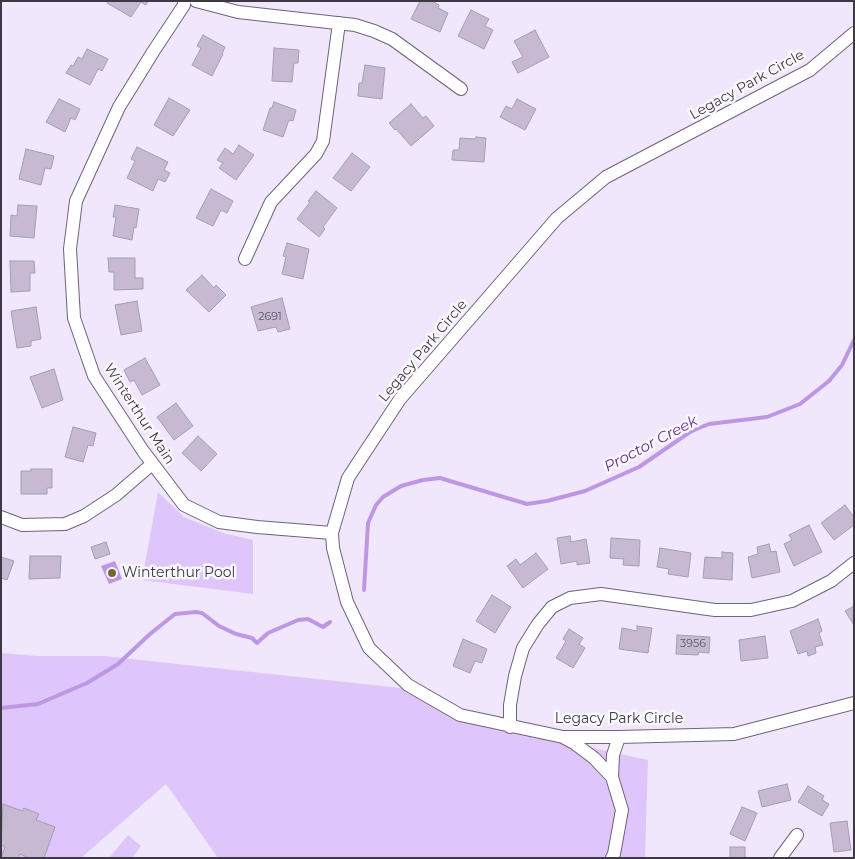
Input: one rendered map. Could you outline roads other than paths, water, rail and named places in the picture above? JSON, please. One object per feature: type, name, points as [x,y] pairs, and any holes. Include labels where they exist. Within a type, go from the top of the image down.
[{"type":"street","name":"Winterthur Main","points":[[184,1],[184,5],[119,107],[76,201],[70,249],[74,318],[94,376],[152,464],[184,505],[218,522],[332,533]]},
{"type":"street","points":[[196,1],[238,12],[355,25],[392,39],[461,89]]},
{"type":"street","points":[[245,259],[271,202],[316,154],[323,142],[339,23]]},
{"type":"street","name":"Legacy Park Circle","points":[[854,34],[810,70],[606,177],[557,218],[400,399],[348,478],[332,533],[333,548],[347,602],[368,648],[408,686],[460,715],[563,737],[734,734],[854,702]]},
{"type":"street","points":[[1,518],[22,525],[66,524],[84,516],[116,495],[152,464]]},
{"type":"street","points":[[510,726],[510,705],[515,676],[523,648],[538,624],[552,607],[570,598],[601,594],[715,610],[751,610],[792,601],[831,581],[854,563]]},
{"type":"street","points":[[563,737],[594,758],[612,777]]},
{"type":"street","points":[[613,856],[622,810],[612,777],[613,755],[619,737]]},
{"type":"street","points":[[780,858],[796,835]]},
{"type":"waterway","name":"Proctor Creek","points":[[364,590],[368,523],[376,505],[383,497],[401,486],[440,478],[527,504],[585,491],[639,467],[690,432],[699,428],[709,424],[767,417],[800,404],[829,381],[842,365],[854,340]]},
{"type":"waterway","name":"Proctor Creek","points":[[1,708],[38,704],[87,683],[118,664],[175,614],[202,613],[219,626],[236,634],[252,638],[257,643],[268,633],[298,620],[308,619],[323,627],[330,622]]},
{"type":"place","name":"Winterthur Pool","points":[[112,573]]}]
